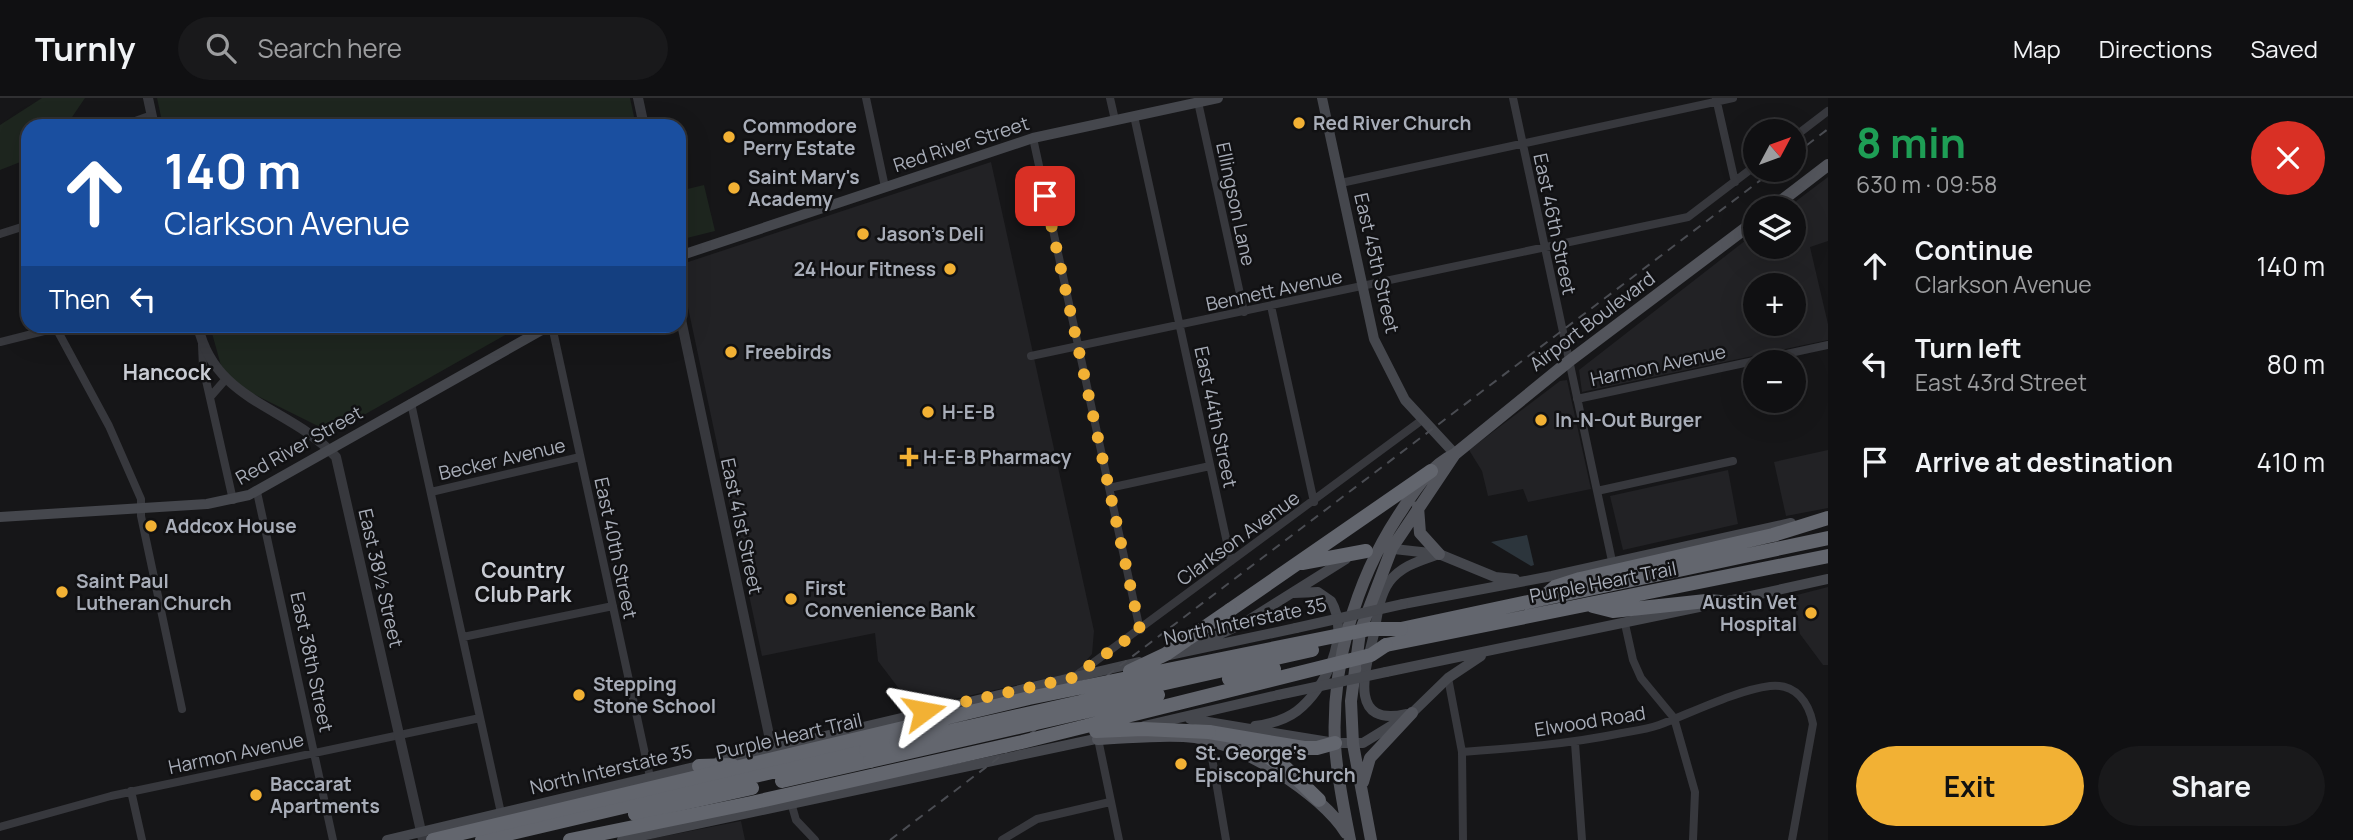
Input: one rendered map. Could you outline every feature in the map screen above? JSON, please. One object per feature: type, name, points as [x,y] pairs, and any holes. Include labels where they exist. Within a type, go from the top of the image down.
[{"type":"highway","points":[[1029,698],[1147,664],[1431,471]]},
{"type":"highway","points":[[1539,600],[1555,587],[1580,579],[1773,535],[1828,517]]},
{"type":"highway","name":"Purple Heart Trail","points":[[521,840],[1401,629],[1828,537]]},
{"type":"highway","points":[[1295,565],[1379,549]]},
{"type":"highway","name":"Purple Heart Trail","points":[[482,840],[842,755],[868,756],[1390,644],[1828,556]]},
{"type":"highway","points":[[1589,604],[1613,611],[1706,601],[1721,602]]},
{"type":"highway","name":"Purple Heart Trail","points":[[425,837],[1029,698],[1370,629],[1401,629]]},
{"type":"highway","name":"Purple Heart Trail","points":[[570,840],[751,803],[1021,742],[1371,655],[1390,644]]},
{"type":"highway","points":[[1021,742],[1116,729],[1214,736],[1304,748],[1335,743]]},
{"type":"highway","points":[[1214,736],[1273,759],[1319,800]]},
{"type":"highway","points":[[699,766],[783,763],[842,755]]},
{"type":"main road","name":"Red River Street","points":[[686,254],[1033,138],[1216,98]]},
{"type":"main road","name":"East 45th Street","points":[[1322,98],[1374,339],[1405,400],[1455,454]]},
{"type":"main road","points":[[1788,196],[1828,166]]},
{"type":"main road","name":"Airport Boulevard","points":[[1349,840],[1335,743],[1339,679],[1350,622],[1362,583],[1416,488],[1440,461],[1455,454],[1568,362],[1743,230]]},
{"type":"main road","name":"Red River Street","points":[[0,517],[233,500],[257,492],[537,333]]},
{"type":"main road","name":"Airport Boulevard","points":[[1371,840],[1353,744],[1351,701],[1360,632],[1379,549],[1418,507],[1455,454]]},
{"type":"main road","points":[[1418,507],[1420,533],[1439,554]]},
{"type":"main road","name":"North Interstate 35","points":[[387,840],[425,837],[502,813],[1177,653],[1828,517]]},
{"type":"main road","points":[[1177,653],[1230,631],[1326,569],[1379,549],[1439,554],[1495,577],[1528,580]]},
{"type":"main road","points":[[1412,713],[1385,717],[1372,709],[1363,690],[1366,668],[1382,600],[1390,581],[1404,568],[1439,554]]},
{"type":"main road","points":[[622,840],[1098,739],[1278,695],[1625,624],[1828,579]]},
{"type":"main road","points":[[1249,727],[1281,720],[1298,710],[1322,682],[1334,652],[1337,627],[1331,601],[1318,592],[1291,593]]},
{"type":"main road","points":[[1362,800],[1364,771],[1370,758],[1448,678],[1489,651]]},
{"type":"main road","points":[[955,704],[942,722],[950,754],[957,761],[970,765]]},
{"type":"main road","points":[[1182,718],[1353,744],[1374,739],[1412,713]]},
{"type":"main road","points":[[876,723],[900,730],[909,767],[904,774],[890,782]]},
{"type":"main road","points":[[1098,739],[1214,736]]},
{"type":"main road","points":[[1319,800],[1338,821],[1349,840]]},
{"type":"street","points":[[148,98],[153,119]]},
{"type":"street","points":[[638,98],[642,119]]},
{"type":"street","points":[[866,98],[885,187]]},
{"type":"street","points":[[1110,98],[1115,120]]},
{"type":"street","name":"East 46th Street","points":[[1513,98],[1612,561]]},
{"type":"street","points":[[1341,183],[1732,98]]},
{"type":"street","points":[[1717,100],[1735,182],[1743,176]]},
{"type":"street","name":"Ellingson Lane","points":[[1198,102],[1244,312]]},
{"type":"street","points":[[1806,128],[1828,111]]},
{"type":"street","points":[[141,119],[152,115]]},
{"type":"street","name":"East 44th Street","points":[[1134,116],[1231,561]]},
{"type":"street","points":[[1033,138],[1140,630]]},
{"type":"street","name":"Bennett Avenue","points":[[1031,356],[1688,218],[1735,182]]},
{"type":"street","points":[[0,234],[21,227]]},
{"type":"street","points":[[1271,306],[1314,502]]},
{"type":"street","points":[[0,342],[33,333]]},
{"type":"street","points":[[58,333],[109,426],[141,499],[182,709]]},
{"type":"street","points":[[200,333],[203,368],[233,500]]},
{"type":"street","name":"East 40th Street","points":[[552,333],[650,777]]},
{"type":"street","name":"East 41st Street","points":[[684,333],[772,749]]},
{"type":"street","points":[[202,342],[225,380],[320,439],[329,449]]},
{"type":"street","name":"Harmon Avenue","points":[[1577,399],[1828,345]]},
{"type":"street","points":[[211,396],[225,380]]},
{"type":"street","points":[[411,403],[502,813]]},
{"type":"street","name":"Clarkson Avenue","points":[[1072,678],[1422,420]]},
{"type":"street","name":"East 38½ Street","points":[[329,449],[336,457],[398,736],[425,837]]},
{"type":"street","name":"Becker Avenue","points":[[431,492],[580,457]]},
{"type":"street","points":[[1597,491],[1733,461]]},
{"type":"street","points":[[1109,488],[1210,467]]},
{"type":"street","name":"East 38th Street","points":[[257,492],[333,840]]},
{"type":"street","points":[[463,637],[613,606]]},
{"type":"street","points":[[1625,624],[1640,678],[1674,718],[1695,792],[1696,821],[1693,840]]},
{"type":"street","points":[[1448,678],[1462,752],[1463,840]]},
{"type":"street","name":"Elwood Road","points":[[1462,752],[1575,743],[1658,726],[1674,718],[1771,686],[1788,688],[1799,694],[1810,708],[1813,724],[1792,840]]},
{"type":"street","points":[[909,715],[921,768],[930,774],[937,764],[924,711]]},
{"type":"street","name":"Harmon Avenue","points":[[0,827],[131,791],[480,718]]},
{"type":"street","points":[[1214,736],[1226,840]]},
{"type":"street","points":[[1098,739],[1119,840]]},
{"type":"street","points":[[1575,743],[1582,840]]},
{"type":"street","points":[[131,791],[142,840]]},
{"type":"street","points":[[1002,840],[1037,819],[1110,802]]},
{"type":"street","points":[[792,806],[796,820],[815,840]]},
{"type":"shaded area","points":[[42,98],[85,98],[71,119],[21,119],[21,162],[0,170],[0,125]]},
{"type":"shaded area","points":[[157,98],[630,98],[634,119],[162,119]]},
{"type":"shaded area","points":[[991,162],[1094,631],[1092,654],[1076,672],[909,709],[900,690],[878,661],[875,633],[762,656],[686,298],[686,263]]},
{"type":"shaded area","points":[[1828,177],[1828,241],[1810,247],[1828,324],[1828,340],[1781,350],[1743,350],[1743,358],[1582,392],[1579,370],[1743,242],[1743,259],[1806,259],[1806,196],[1803,196]]},
{"type":"shaded area","points":[[704,185],[715,231],[686,238],[686,189]]},
{"type":"shaded area","points":[[212,333],[509,333],[332,433],[225,380]]},
{"type":"shaded area","points":[[1567,380],[1591,489],[1528,502],[1523,489],[1488,496],[1482,471],[1469,450],[1560,381]]},
{"type":"shaded area","points":[[1828,450],[1828,508],[1786,516],[1774,462]]},
{"type":"shaded area","points":[[1728,470],[1738,524],[1623,550],[1610,496]]},
{"type":"shaded area","points":[[1527,535],[1534,565],[1531,566],[1491,542]]},
{"type":"shaded area","points":[[1828,587],[1828,665],[1823,665],[1800,634],[1793,596]]},
{"type":"shaded area","points":[[741,821],[745,840],[645,840]]},
{"type":"railway","points":[[1806,146],[1828,129]]},
{"type":"railway","points":[[890,840],[1758,182]]},
{"type":"place","name":"Red River Church","points":[[1299,123]]},
{"type":"place","name":"Commodore Perry Estate","points":[[729,137]]},
{"type":"place","name":"Saint Mary's Academy","points":[[734,188]]},
{"type":"place","name":"Jason's Deli","points":[[863,234]]},
{"type":"place","name":"24 Hour Fitness","points":[[950,269]]},
{"type":"place","name":"Freebirds","points":[[731,352]]},
{"type":"place","name":"H-E-B","points":[[928,412]]},
{"type":"place","name":"In-N-Out Burger","points":[[1541,420]]},
{"type":"place","name":"H-E-B Pharmacy","points":[[909,457]]},
{"type":"place","name":"Addcox House","points":[[151,526]]},
{"type":"place","name":"Saint Paul Lutheran Church","points":[[62,592]]},
{"type":"place","name":"First Convenience Bank","points":[[791,599]]},
{"type":"place","name":"Austin Vet Hospital","points":[[1811,613]]},
{"type":"place","name":"Stepping Stone School","points":[[579,695]]},
{"type":"place","name":"St. George's Episcopal Church","points":[[1181,764]]},
{"type":"place","name":"Baccarat Apartments","points":[[256,795]]},
{"type":"district","name":"Hancock","points":[[167,372]]},
{"type":"district","name":"Country Club Park","points":[[523,582]]},
{"type":"route","points":[[924,711],[1072,678],[1140,630],[1045,196]]}]
